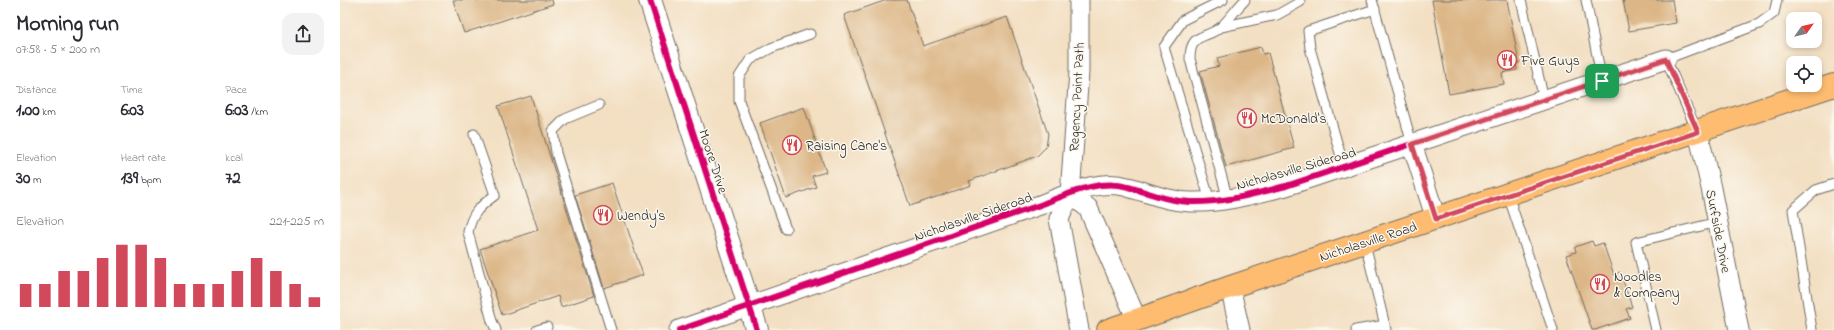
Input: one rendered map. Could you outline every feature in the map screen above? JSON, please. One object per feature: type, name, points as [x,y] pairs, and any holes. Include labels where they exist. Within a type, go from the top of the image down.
[{"type":"main road","name":"Nicholasville Road","points":[[1108,330],[1230,287],[1698,132],[1834,85]]},
{"type":"street","name":"Moore Drive","points":[[650,0],[757,330]]},
{"type":"street","name":"Regency Point Path","points":[[1079,0],[1078,72],[1070,194],[1059,219],[1079,330]]},
{"type":"street","name":"Nicholasville Sideroad","points":[[679,330],[1092,186],[1127,186],[1158,197],[1190,202],[1219,200],[1286,186],[1666,59]]},
{"type":"street","name":"Surfside Drive","points":[[1698,132],[1718,222],[1739,330]]},
{"type":"street","points":[[1412,144],[1436,219]]},
{"type":"street","points":[[1070,194],[1088,208],[1136,320]]},
{"type":"street","points":[[1230,287],[1240,330]]},
{"type":"lane","points":[[1219,200],[1164,47],[1183,20],[1223,0]]},
{"type":"lane","points":[[1221,27],[1245,0]]},
{"type":"lane","points":[[1219,200],[1190,59],[1190,48],[1196,39],[1221,27],[1277,15],[1300,0]]},
{"type":"lane","points":[[1521,0],[1544,100]]},
{"type":"lane","points":[[1586,0],[1602,81]]},
{"type":"lane","points":[[1698,132],[1666,59],[1759,24],[1774,13],[1777,0]]},
{"type":"lane","points":[[1344,167],[1310,48],[1308,31],[1373,4],[1412,144]]},
{"type":"lane","points":[[786,229],[739,101],[739,77],[750,60],[771,48],[810,34]]},
{"type":"lane","points":[[599,105],[565,119],[553,131],[556,153],[611,330]]},
{"type":"lane","points":[[474,134],[495,195],[480,207],[471,220],[468,232],[492,321],[496,330]]},
{"type":"lane","points":[[1812,330],[1793,210],[1816,190],[1834,184]]},
{"type":"lane","points":[[1508,195],[1553,330]]},
{"type":"lane","points":[[1656,330],[1636,242],[1718,222]]},
{"type":"lane","points":[[1356,330],[1386,327],[1365,243]]},
{"type":"lane","points":[[537,330],[547,326]]},
{"type":"building","points":[[453,0],[552,0],[553,4],[464,33]]},
{"type":"building","points":[[887,0],[907,0],[923,46],[1007,17],[1048,134],[1046,147],[1037,156],[969,181],[971,185],[910,206],[844,15]]},
{"type":"building","points":[[1432,0],[1507,0],[1519,63],[1516,64],[1517,70],[1502,73],[1504,84],[1449,94]]},
{"type":"building","points":[[1623,0],[1672,0],[1676,23],[1629,31]]},
{"type":"building","name":"McDonald's","points":[[1261,47],[1263,54],[1268,53],[1294,148],[1226,167],[1200,71],[1219,66],[1217,58]]},
{"type":"building","points":[[531,96],[594,296],[561,307],[558,296],[502,315],[480,249],[538,230],[498,106]]},
{"type":"building","name":"Raising Cane's","points":[[804,107],[826,172],[812,176],[816,187],[786,198],[760,123]]},
{"type":"building","name":"Wendy's","points":[[612,183],[643,275],[604,288],[575,195]]},
{"type":"building","name":"Noodles & Company","points":[[1592,241],[1594,246],[1603,243],[1614,275],[1620,272],[1632,307],[1626,309],[1630,318],[1595,330],[1592,330],[1566,255],[1576,252],[1575,247]]},
{"type":"cycle path","points":[[650,0],[757,330]]},
{"type":"cycle path","points":[[679,330],[1083,189],[1094,186],[1117,185],[1166,198],[1190,202],[1214,201],[1250,195],[1286,186],[1666,59]]},
{"type":"place","name":"Five Guys","points":[[1507,60]]},
{"type":"place","name":"McDonald's","points":[[1247,118]]},
{"type":"place","name":"Raising Cane's","points":[[792,145]]},
{"type":"place","name":"Wendy's","points":[[603,215]]},
{"type":"place","name":"Noodles & Company","points":[[1600,284]]},
{"type":"route","points":[[1666,59],[1698,132],[1436,219],[1412,144],[1602,81],[1666,59]]}]
